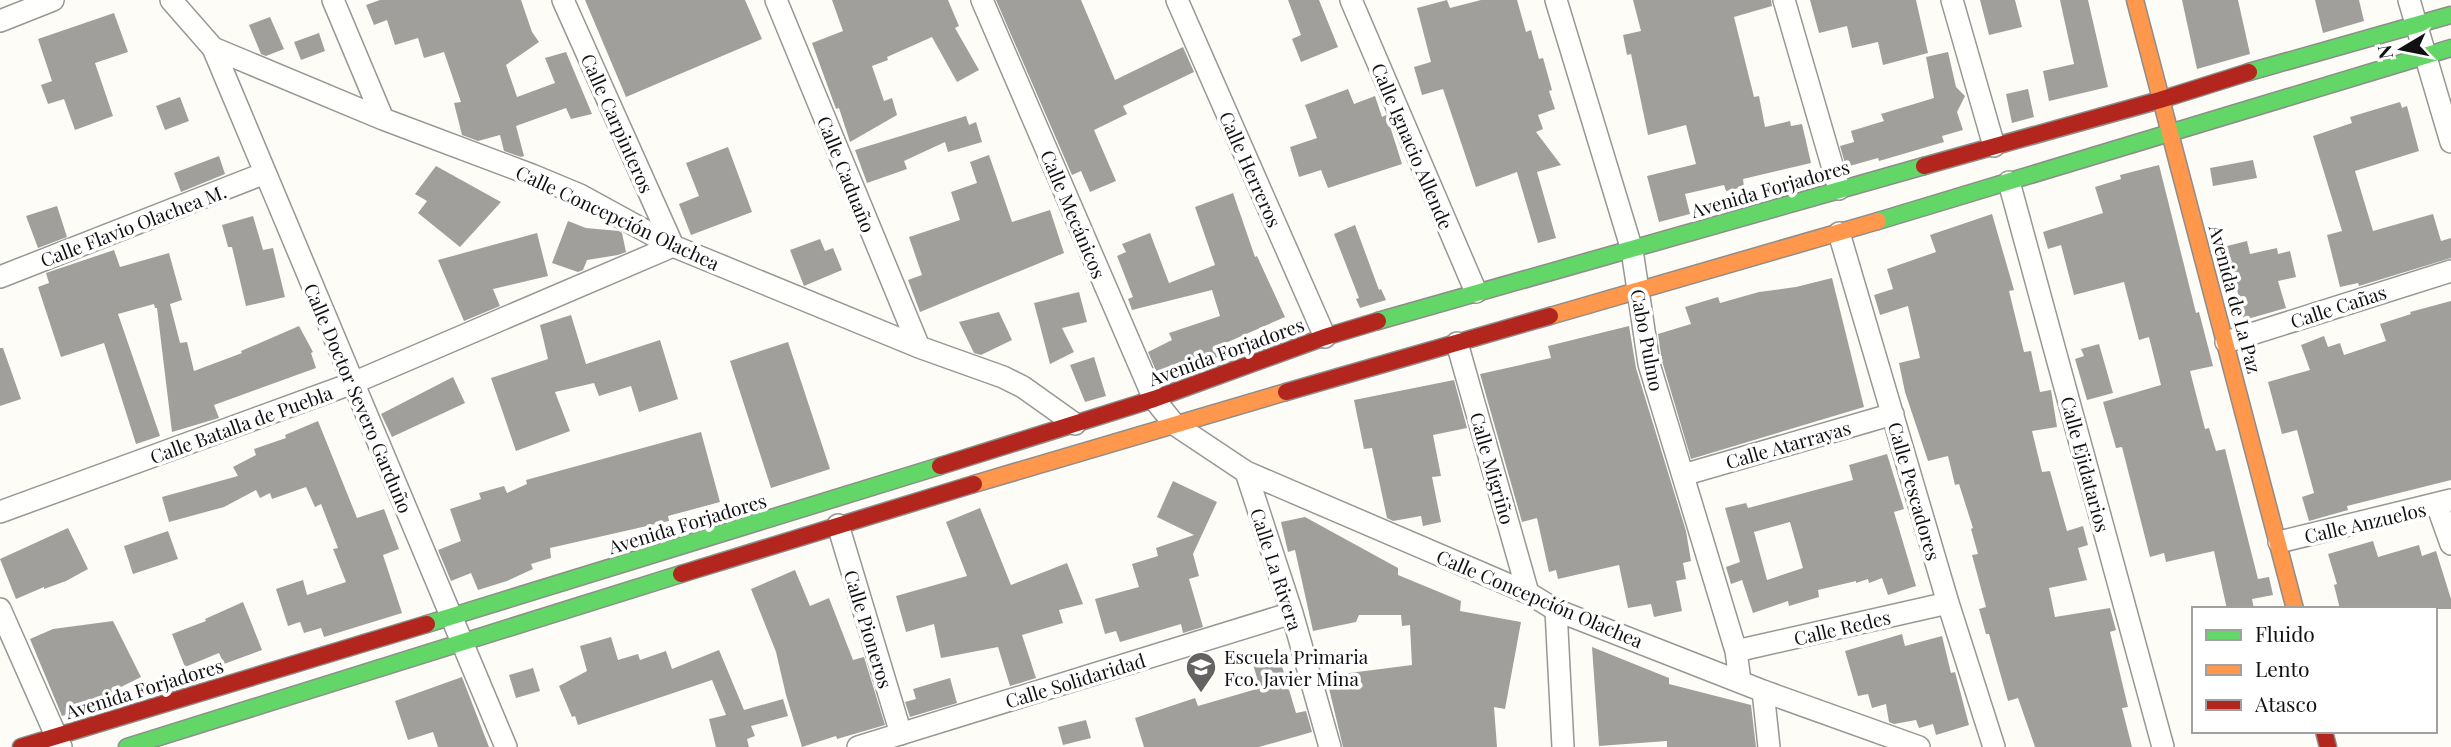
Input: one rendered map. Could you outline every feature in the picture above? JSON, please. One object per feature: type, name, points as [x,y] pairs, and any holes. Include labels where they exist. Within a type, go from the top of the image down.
[{"type":"main road","name":"Avenida de La Paz","points":[[2135,0],[2294,607]]},
{"type":"main road","name":"Avenida Forjadores","points":[[21,747],[59,742],[1075,424],[1154,399],[1325,337],[2451,15]]},
{"type":"main road","points":[[127,747],[838,525],[1174,424],[1839,233],[2451,48]]},
{"type":"street","points":[[0,21],[52,0]]},
{"type":"street","name":"Calle Concepción Olachea","points":[[170,0],[213,48],[383,120],[580,195],[673,246],[919,347],[1003,377],[1023,387],[1075,424]]},
{"type":"street","points":[[333,0],[383,120]]},
{"type":"street","name":"Calle Carpinteros","points":[[563,0],[673,246]]},
{"type":"street","name":"Calle Caduaño","points":[[776,0],[919,347]]},
{"type":"street","name":"Calle Mecánicos","points":[[982,0],[1154,399],[1174,424]]},
{"type":"street","name":"Calle Herreros","points":[[1177,0],[1325,337]]},
{"type":"street","name":"Calle Ignacio Allende","points":[[1351,0],[1476,292]]},
{"type":"street","name":"Cabo Pulmo","points":[[1556,0],[1632,250],[1649,364],[1736,651],[1740,681]]},
{"type":"street","points":[[1784,0],[1839,189]]},
{"type":"street","points":[[1952,0],[1994,146]]},
{"type":"street","points":[[2409,0],[2451,142]]},
{"type":"street","name":"Calle Doctor Severo Garduño","points":[[213,48],[506,747]]},
{"type":"street","name":"Calle Flavio Olachea M.","points":[[0,277],[265,173]]},
{"type":"street","name":"Calle Ejidatarios","points":[[2009,182],[2163,747]]},
{"type":"street","name":"Calle Pescadores","points":[[1839,233],[1948,603],[1994,747]]},
{"type":"street","name":"Calle Batalla de Puebla","points":[[0,512],[353,383],[673,246]]},
{"type":"street","name":"Calle Cañas","points":[[2226,342],[2451,271]]},
{"type":"street","name":"Calle Migriño","points":[[1457,343],[1528,593]]},
{"type":"street","name":"Calle Atarrayas","points":[[1683,475],[1893,414]]},
{"type":"street","name":"Calle Concepción Olachea","points":[[1174,424],[1246,472],[1528,593],[1556,610],[1763,691],[1919,747]]},
{"type":"street","name":"Calle La Rivera","points":[[1246,472],[1292,613],[1330,747]]},
{"type":"street","points":[[2444,503],[2451,544]]},
{"type":"street","name":"Calle Anzuelos","points":[[2278,542],[2444,503]]},
{"type":"street","name":"Calle Pioneros","points":[[838,525],[901,734]]},
{"type":"street","name":"Calle Redes","points":[[1736,651],[1948,603]]},
{"type":"street","points":[[0,609],[59,742]]},
{"type":"street","points":[[1556,610],[1563,747]]},
{"type":"street","name":"Calle Solidaridad","points":[[859,747],[1292,613]]},
{"type":"street","points":[[1763,691],[1769,747]]},
{"type":"building","points":[[380,0],[521,0],[532,32],[539,42],[506,65],[517,97],[555,83],[545,58],[566,52],[592,114],[571,119],[566,108],[516,126],[524,156],[521,157],[504,151],[500,135],[478,141],[462,135],[454,103],[461,102],[444,52],[424,58],[418,38],[395,45],[387,20],[374,25],[366,5]]},
{"type":"building","points":[[585,0],[745,0],[762,39],[626,97]]},
{"type":"building","points":[[832,0],[948,0],[959,26],[955,28],[979,70],[957,82],[932,37],[887,57],[888,60],[872,66],[884,101],[892,98],[897,115],[850,142],[812,43],[843,31]]},
{"type":"building","points":[[996,0],[1081,0],[1115,80],[1183,47],[1194,72],[1123,106],[1127,114],[1094,130],[1116,181],[1090,192],[1081,171],[1072,175]]},
{"type":"building","points":[[1288,0],[1319,0],[1338,47],[1301,62],[1292,39],[1301,35]]},
{"type":"building","points":[[1447,0],[1450,8],[1481,0],[1517,0],[1526,32],[1531,30],[1539,59],[1543,58],[1555,109],[1538,115],[1543,129],[1536,132],[1561,165],[1537,172],[1556,238],[1538,243],[1517,172],[1476,187],[1443,89],[1422,95],[1414,67],[1431,62],[1417,8]]},
{"type":"building","points":[[1633,0],[1771,0],[1772,6],[1734,17],[1754,97],[1759,96],[1765,127],[1790,121],[1791,126],[1802,124],[1811,163],[1743,179],[1744,187],[1726,191],[1724,185],[1685,194],[1690,214],[1659,222],[1647,176],[1696,164],[1686,125],[1648,135],[1631,54],[1627,55],[1623,35],[1641,31]]},
{"type":"building","points":[[1810,0],[1916,0],[1928,53],[1883,65],[1878,42],[1852,48],[1847,26],[1819,33]]},
{"type":"building","points":[[1980,0],[2015,0],[2022,27],[1989,35]]},
{"type":"building","points":[[2060,0],[2088,0],[2108,87],[2049,101],[2043,71],[2074,64]]},
{"type":"building","points":[[2182,0],[2238,0],[2250,54],[2197,69]]},
{"type":"building","points":[[2315,0],[2359,0],[2364,21],[2323,33]]},
{"type":"building","points":[[114,13],[128,52],[95,63],[113,116],[75,130],[64,99],[48,104],[41,85],[52,81],[38,39]]},
{"type":"building","points":[[270,17],[284,49],[266,56],[261,54],[249,25]]},
{"type":"building","points":[[319,33],[325,51],[301,60],[294,42]]},
{"type":"building","points":[[1948,52],[1956,87],[1965,96],[1957,112],[1963,130],[1942,136],[1944,142],[1879,161],[1878,158],[1846,167],[1840,146],[1854,142],[1851,131],[1884,121],[1881,114],[1934,98],[1926,57]]},
{"type":"building","points":[[1348,89],[1354,104],[1375,96],[1382,117],[1386,115],[1388,120],[1402,164],[1328,188],[1321,170],[1299,177],[1290,147],[1317,138],[1305,105]]},
{"type":"building","points":[[2028,89],[2034,117],[2012,123],[2006,94]]},
{"type":"building","points":[[180,97],[189,121],[165,130],[156,106]]},
{"type":"building","points":[[2400,102],[2402,108],[2407,106],[2419,151],[2355,171],[2373,231],[2433,214],[2441,241],[2451,238],[2451,258],[2359,286],[2358,283],[2340,287],[2327,235],[2342,231],[2313,136],[2352,123],[2350,117]]},
{"type":"building","points":[[966,116],[969,125],[976,122],[982,142],[948,152],[945,142],[904,161],[907,169],[867,183],[855,150]]},
{"type":"building","points":[[728,147],[752,212],[691,235],[679,204],[699,196],[686,163]]},
{"type":"building","points":[[989,155],[1012,222],[1050,210],[1064,253],[920,312],[908,280],[922,275],[909,237],[960,220],[951,192],[977,183],[970,162]]},
{"type":"building","points":[[219,156],[225,174],[181,192],[174,173]]},
{"type":"building","points":[[2253,160],[2257,178],[2213,186],[2210,168]]},
{"type":"building","points":[[2159,165],[2196,313],[2199,312],[2213,366],[2190,371],[2205,429],[2209,428],[2216,451],[2225,449],[2258,579],[2269,577],[2273,595],[2252,599],[2254,607],[2227,607],[2214,551],[2166,562],[2164,553],[2150,557],[2122,447],[2116,448],[2103,402],[2161,385],[2149,337],[2139,340],[2124,282],[2074,295],[2061,245],[2048,249],[2043,232],[2103,213],[2095,187],[2121,179],[2120,175]]},
{"type":"building","points":[[436,166],[501,202],[460,247],[418,213],[427,201],[415,194]]},
{"type":"building","points":[[1233,193],[1255,257],[1257,256],[1285,317],[1221,345],[1226,354],[1159,378],[1148,352],[1172,340],[1169,333],[1220,316],[1212,290],[1132,310],[1128,299],[1133,297],[1117,256],[1126,252],[1122,244],[1150,233],[1169,283],[1215,265],[1195,207]]},
{"type":"building","points":[[57,206],[67,237],[38,248],[26,216]]},
{"type":"building","points":[[1992,214],[2014,290],[2009,291],[2024,352],[2031,351],[2040,392],[2051,390],[2057,427],[2032,431],[2042,472],[2050,471],[2067,531],[2083,526],[2088,545],[2078,548],[2087,580],[2049,588],[2055,617],[2110,608],[2116,630],[2110,632],[2128,707],[2122,708],[2132,747],[2035,747],[2018,698],[2008,701],[1979,609],[1986,607],[1972,555],[1978,554],[1959,484],[1955,485],[1948,456],[1928,461],[1905,392],[1899,363],[1920,358],[1908,306],[1880,315],[1874,295],[1893,289],[1887,269],[1936,252],[1930,235]]},
{"type":"building","points":[[253,216],[263,250],[273,248],[285,297],[246,306],[232,247],[228,247],[222,225]]},
{"type":"building","points":[[568,221],[586,228],[619,231],[622,233],[626,252],[587,260],[583,270],[578,272],[552,263]]},
{"type":"building","points":[[1355,225],[1379,290],[1381,289],[1386,300],[1360,308],[1356,299],[1359,298],[1334,234]]},
{"type":"building","points":[[537,233],[548,276],[493,289],[500,306],[464,321],[438,260]]},
{"type":"building","points":[[820,239],[825,251],[833,248],[842,270],[804,286],[790,250]]},
{"type":"building","points":[[2247,241],[2250,254],[2277,248],[2278,254],[2290,251],[2296,277],[2278,281],[2286,308],[2244,320],[2227,246]]},
{"type":"building","points":[[114,250],[120,267],[169,253],[182,300],[170,304],[180,343],[187,342],[194,371],[242,353],[241,351],[299,326],[313,352],[311,353],[316,368],[214,405],[219,418],[172,432],[157,308],[154,304],[118,314],[160,436],[136,444],[104,343],[61,357],[38,287],[49,283],[46,273]]},
{"type":"building","points":[[1832,278],[1864,407],[1691,459],[1662,361],[1658,334],[1691,324],[1685,307],[1718,297],[1720,303],[1759,292]]},
{"type":"building","points":[[1079,292],[1087,322],[1062,328],[1074,352],[1050,364],[1034,303]]},
{"type":"building","points":[[2451,301],[2451,480],[2347,506],[2348,510],[2309,521],[2302,497],[2314,493],[2297,430],[2282,434],[2268,382],[2310,370],[2301,345],[2324,336],[2328,347],[2340,343],[2344,355],[2386,341],[2380,324],[2411,314],[2410,312]]},
{"type":"building","points":[[999,312],[1012,340],[981,355],[974,353],[959,322]]},
{"type":"building","points":[[571,315],[586,364],[660,340],[678,399],[639,412],[631,386],[599,396],[594,383],[555,392],[570,431],[516,451],[491,378],[548,359],[540,325]]},
{"type":"building","points":[[1629,326],[1636,368],[1686,531],[1691,561],[1683,563],[1686,579],[1676,581],[1682,611],[1654,617],[1651,604],[1628,608],[1619,565],[1558,579],[1556,570],[1549,572],[1537,518],[1522,522],[1480,374],[1551,358],[1548,346]]},
{"type":"building","points":[[788,342],[830,469],[771,488],[730,361]]},
{"type":"building","points":[[2099,344],[2113,393],[2087,400],[2075,359],[2084,356],[2081,349]]},
{"type":"building","points":[[0,348],[3,348],[21,399],[0,406]]},
{"type":"building","points":[[1094,357],[1106,396],[1085,402],[1070,365]]},
{"type":"building","points":[[453,377],[465,403],[392,437],[381,414]]},
{"type":"building","points":[[1454,380],[1467,428],[1433,435],[1441,476],[1432,477],[1441,522],[1423,526],[1421,516],[1393,521],[1387,518],[1372,448],[1364,449],[1354,400]]},
{"type":"building","points":[[318,421],[357,518],[384,509],[399,549],[383,555],[402,613],[324,637],[321,628],[304,633],[300,622],[288,626],[276,589],[303,580],[307,595],[346,582],[333,549],[338,548],[321,504],[315,507],[306,487],[272,499],[270,493],[260,498],[256,490],[224,507],[169,522],[162,497],[238,476],[233,467],[256,455],[254,449],[286,438],[285,435]]},
{"type":"building","points":[[701,432],[720,502],[668,516],[669,521],[550,548],[551,558],[531,564],[533,569],[478,590],[471,573],[451,581],[438,550],[461,541],[450,509],[481,499],[479,493],[504,486],[507,493],[527,484],[526,480]]},
{"type":"building","points":[[1887,454],[1904,509],[1894,512],[1916,586],[1888,595],[1882,578],[1869,583],[1868,579],[1818,590],[1819,597],[1789,606],[1788,601],[1753,613],[1742,580],[1731,584],[1726,567],[1740,562],[1725,508],[1746,503],[1748,508],[1853,480],[1849,465]],"holes":[[[1790,522],[1803,568],[1767,580],[1754,532]]]},
{"type":"building","points":[[1173,481],[1217,502],[1193,554],[1199,576],[1189,579],[1203,627],[1183,633],[1181,624],[1120,642],[1116,631],[1105,634],[1095,599],[1139,587],[1132,564],[1158,556],[1156,548],[1194,535],[1157,517]]},
{"type":"building","points":[[980,508],[1011,585],[1067,563],[1083,604],[1059,610],[1063,623],[1022,635],[1036,678],[1010,686],[998,647],[941,658],[934,624],[906,632],[896,596],[967,576],[946,522]]},
{"type":"building","points":[[1305,517],[1398,568],[1398,575],[1461,601],[1460,611],[1521,622],[1505,709],[1494,707],[1497,747],[1343,747],[1326,676],[1412,665],[1410,625],[1402,626],[1401,615],[1359,615],[1356,622],[1313,631],[1295,550],[1288,552],[1281,522]]},
{"type":"building","points":[[68,528],[88,569],[66,581],[16,599],[0,559]]},
{"type":"building","points":[[168,531],[178,559],[133,574],[124,546]]},
{"type":"building","points":[[2373,541],[2378,557],[2419,545],[2422,556],[2436,551],[2451,599],[2451,609],[2340,607],[2334,585],[2337,584],[2328,554]]},
{"type":"building","points":[[795,570],[810,606],[829,598],[853,660],[864,657],[885,725],[802,747],[776,652],[751,589]]},
{"type":"building","points":[[243,602],[262,650],[224,664],[219,653],[185,667],[172,634],[206,621],[205,619]]},
{"type":"building","points":[[113,621],[141,677],[81,707],[83,710],[62,716],[30,639],[53,629]]},
{"type":"building","points":[[1902,634],[1905,646],[1942,636],[1951,673],[1955,672],[1969,725],[1936,735],[1933,724],[1919,728],[1916,720],[1894,724],[1889,722],[1886,704],[1872,708],[1868,694],[1858,696],[1845,651]]},
{"type":"building","points":[[611,637],[618,660],[638,654],[640,660],[666,651],[672,669],[719,650],[744,710],[783,699],[788,716],[751,726],[755,736],[747,739],[749,747],[716,747],[709,719],[726,715],[712,680],[578,725],[559,686],[587,671],[580,646]]},
{"type":"building","points":[[1592,647],[1669,678],[1669,684],[1751,705],[1756,747],[1667,747],[1667,741],[1599,746]]},
{"type":"building","points":[[1278,653],[1296,713],[1306,711],[1312,732],[1259,747],[1144,747],[1135,718],[1195,698],[1198,706],[1260,688],[1252,661]]},
{"type":"building","points":[[533,668],[540,691],[516,698],[509,675]]},
{"type":"building","points":[[462,677],[489,747],[438,747],[433,732],[408,740],[395,701]]},
{"type":"building","points":[[950,678],[957,703],[910,717],[905,702],[916,699],[913,689]]},
{"type":"building","points":[[1086,720],[1091,738],[1063,745],[1058,727]]},
{"type":"traffic: fast","points":[[2249,72],[2451,15]]},
{"type":"traffic: fast","points":[[1878,221],[2451,48]]},
{"type":"traffic: fast","points":[[1378,321],[1924,166]]},
{"type":"traffic: fast","points":[[427,624],[940,466]]},
{"type":"traffic: fast","points":[[127,747],[681,574]]},
{"type":"traffic: slow","points":[[2135,0],[2294,607]]},
{"type":"traffic: slow","points":[[1550,316],[1878,221]]},
{"type":"traffic: slow","points":[[974,484],[1286,392]]},
{"type":"traffic: jam","points":[[1924,166],[2160,100],[2249,72]]},
{"type":"traffic: jam","points":[[1286,392],[1550,316]]},
{"type":"traffic: jam","points":[[940,466],[1154,399],[1325,337],[1378,321]]},
{"type":"traffic: jam","points":[[681,574],[974,484]]},
{"type":"traffic: jam","points":[[21,747],[427,624]]},
{"type":"traffic: jam","points":[[2324,733],[2328,747]]},
{"type":"place","name":"Escuela Primaria Fco. Javier Mina","points":[[1201,694]]}]
